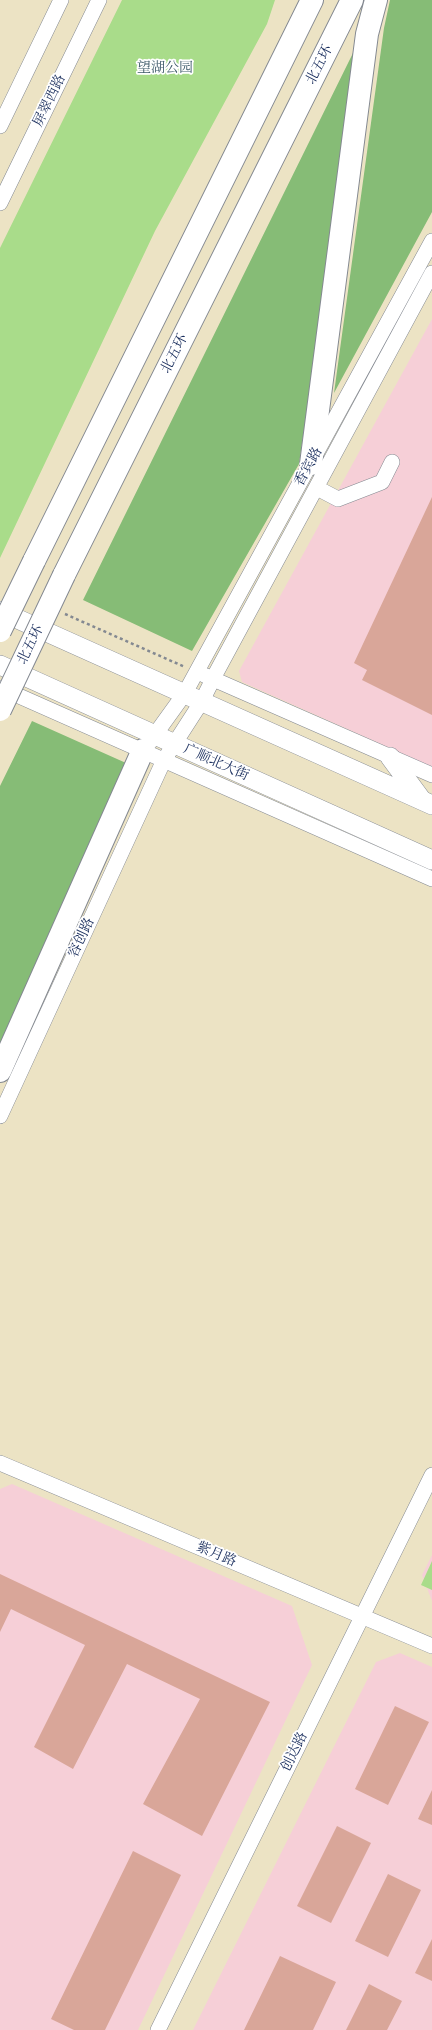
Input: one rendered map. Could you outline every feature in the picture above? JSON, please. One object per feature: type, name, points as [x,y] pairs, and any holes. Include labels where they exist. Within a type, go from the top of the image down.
[{"type":"highway","points":[[0,631],[312,0]]},
{"type":"highway","name":"北五环","points":[[0,710],[64,575],[352,0]]},
{"type":"highway","points":[[311,464],[367,34],[376,0]]},
{"type":"highway","points":[[0,1070],[149,743]]},
{"type":"main road","points":[[0,611],[427,802]]},
{"type":"main road","name":"广顺北大街","points":[[0,665],[149,743],[432,860]]},
{"type":"main road","points":[[390,757],[427,802]]},
{"type":"street","points":[[0,126],[61,0]]},
{"type":"street","name":"屏翠西路","points":[[0,203],[99,0]]},
{"type":"street","name":"香宾路","points":[[194,697],[196,672],[432,241]]},
{"type":"street","name":"香宾路","points":[[194,697],[212,679],[432,274]]},
{"type":"street","points":[[311,464],[317,488],[338,499],[382,482],[392,462]]},
{"type":"street","points":[[196,672],[432,775]]},
{"type":"street","points":[[0,687],[149,743],[194,697]]},
{"type":"street","name":"容创路","points":[[0,1116],[194,697]]},
{"type":"street","points":[[169,752],[432,879]]},
{"type":"street","name":"紫月路","points":[[0,1463],[432,1646]]},
{"type":"street","name":"创达路","points":[[158,2030],[432,1475]]},
{"type":"path","points":[[58,611],[196,672]]},
{"type":"shaded area","points":[[432,319],[432,767],[242,682],[239,671]]},
{"type":"shaded area","points":[[12,1484],[292,1606],[312,1665],[138,2030],[0,2030],[0,1489]]},
{"type":"shaded area","points":[[432,1555],[432,1601],[422,1575]]},
{"type":"shaded area","points":[[400,1653],[432,1667],[432,2030],[193,2030],[376,1662]]},
{"type":"green space","name":"望湖公园","points":[[122,0],[275,0],[267,24],[155,231],[0,558],[0,248]]},
{"type":"green space","points":[[390,0],[432,0],[432,212],[334,393],[384,28]]},
{"type":"green space","points":[[353,53],[357,67],[299,464],[192,651],[83,600]]},
{"type":"green space","points":[[32,721],[126,763],[0,1054],[0,786]]},
{"type":"green space","points":[[432,1561],[432,1590],[421,1585]]},
{"type":"building","points":[[432,497],[432,715],[362,680],[367,670],[354,663]]},
{"type":"building","points":[[0,1574],[270,1702],[202,1836],[143,1804],[200,1699],[127,1664],[73,1769],[34,1747],[85,1645],[11,1609],[0,1632]]},
{"type":"building","points":[[395,1706],[429,1722],[388,1805],[355,1789]]},
{"type":"building","points":[[432,1790],[432,1825],[418,1819]]},
{"type":"building","points":[[337,1826],[371,1843],[331,1923],[297,1906]]},
{"type":"building","points":[[133,1851],[181,1875],[105,2030],[74,2030],[51,2019]]},
{"type":"building","points":[[388,1874],[421,1890],[388,1957],[355,1941]]},
{"type":"building","points":[[432,1939],[432,1981],[415,1973]]},
{"type":"building","points":[[280,1956],[336,1982],[313,2030],[244,2030]]},
{"type":"building","points":[[369,1984],[402,2001],[387,2030],[346,2030]]}]
